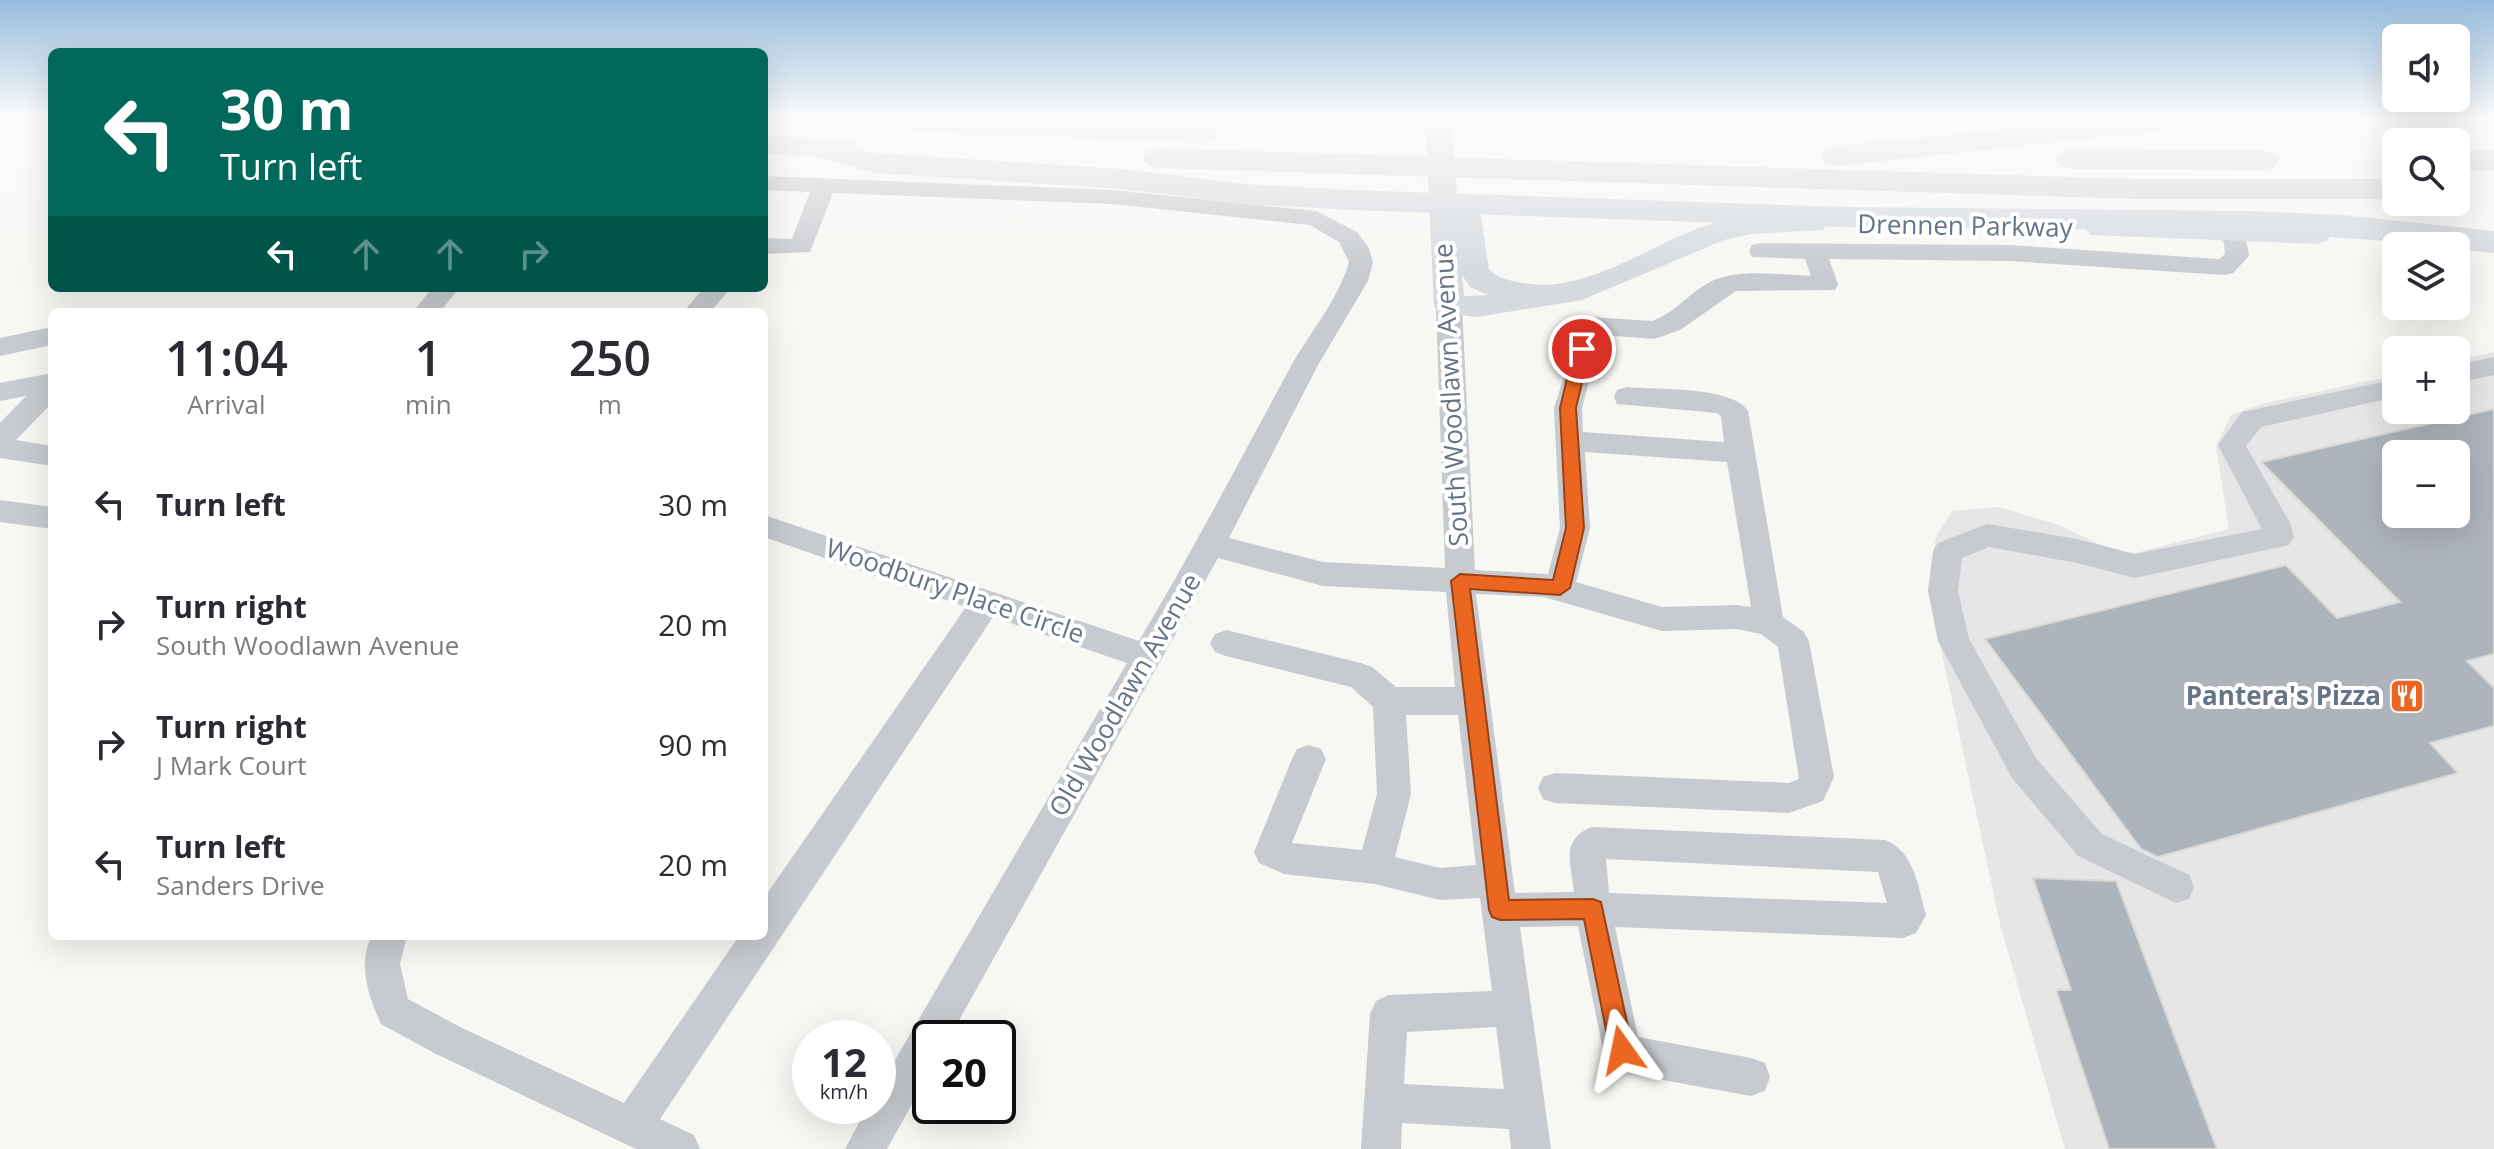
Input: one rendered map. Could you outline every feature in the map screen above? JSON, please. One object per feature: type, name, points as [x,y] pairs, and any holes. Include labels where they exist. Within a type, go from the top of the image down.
[{"type":"highway","points":[[977,170],[1121,179],[1247,194],[1336,200],[1847,217],[2248,221],[2343,226],[2494,243]]},
{"type":"highway","points":[[1518,170],[2121,189],[2382,189]]},
{"type":"highway","points":[[2470,189],[2494,189]]},
{"type":"main road","name":"South Woodlawn Avenue","points":[[1445,170],[1457,256],[1449,306]]},
{"type":"main road","points":[[1459,170],[1457,256],[1482,283],[1522,293],[1582,290]]},
{"type":"main road","name":"Drennen Parkway","points":[[1449,306],[1477,307],[1582,290],[1695,240],[1751,225],[2230,232],[2494,243]]},
{"type":"street","points":[[768,183],[825,184],[801,247],[768,246]]},
{"type":"street","name":"Old Woodlawn Avenue","points":[[825,184],[1071,194],[1316,218],[1336,227],[1348,237],[1357,248],[1361,262],[1356,281],[1305,365],[1211,545],[865,1149]]},
{"type":"street","points":[[1761,251],[2010,253],[2224,267],[2237,256],[2236,243],[2230,232]]},
{"type":"street","points":[[1560,588],[1575,528],[1568,408],[1591,326],[1654,330],[1671,324],[1719,288],[1734,283],[1826,284],[1814,251]]},
{"type":"street","points":[[429,308],[443,292]]},
{"type":"street","points":[[700,308],[714,292]]},
{"type":"street","name":"South Woodlawn Avenue","points":[[1449,306],[1460,581],[1472,701],[1531,1149]]},
{"type":"street","points":[[0,347],[48,337]]},
{"type":"street","points":[[2470,371],[2494,366]]},
{"type":"street","points":[[0,392],[48,385]]},
{"type":"street","points":[[0,440],[48,388]]},
{"type":"street","points":[[2176,887],[2090,845],[2024,768],[1954,641],[1943,591],[1948,551],[1987,535],[2077,551],[2135,566],[2279,537],[2275,523],[2232,445],[2238,436],[2252,419],[2382,391]]},
{"type":"street","points":[[1627,397],[1723,404],[1734,411],[1769,623]]},
{"type":"street","points":[[1570,441],[1739,453]]},
{"type":"street","points":[[0,448],[48,455]]},
{"type":"street","points":[[0,511],[48,517]]},
{"type":"street","name":"Woodbury Place Circle","points":[[768,527],[1147,657]]},
{"type":"street","points":[[1211,545],[1323,574],[1560,588],[1662,619],[1737,617],[1769,623],[1793,641],[1817,777],[1811,790],[1789,798],[1555,788]]},
{"type":"street","points":[[768,923],[986,602]]},
{"type":"street","points":[[1226,643],[1361,676],[1389,701],[1472,701]]},
{"type":"street","points":[[1375,868],[1394,794],[1389,701]]},
{"type":"street","points":[[1309,759],[1271,852],[1284,858],[1375,868],[1498,895],[1593,909],[1903,921],[1908,915],[1893,863],[1885,856],[1592,843],[1587,847],[1593,909],[1622,1050],[1630,1055],[1751,1077]]},
{"type":"street","points":[[387,940],[382,949],[381,974],[394,1011],[447,1040],[680,1149]]},
{"type":"street","points":[[632,1126],[757,940]]},
{"type":"street","points":[[1381,1149],[1389,1014],[1513,1008]]},
{"type":"street","points":[[1384,1103],[1526,1110]]},
{"type":"shaded area","points":[[2494,352],[2494,1149],[2065,1149],[2001,928],[1928,589],[1936,537],[1952,511],[1999,507],[2059,525],[2124,556],[2229,529],[2216,446],[2231,415],[2261,404],[2382,378],[2382,424],[2470,424],[2470,358]]},
{"type":"building","points":[[2494,409],[2494,654],[2467,661],[2494,688],[2494,726],[2430,743],[2458,773],[2158,857],[2141,849],[1985,639],[2286,565],[2337,618],[2400,602],[2261,462],[2428,424],[2470,424],[2470,414]]},
{"type":"building","points":[[2033,878],[2116,881],[2217,1149],[2109,1149],[2056,990],[2071,990]]},
{"type":"place","name":"Pantera's Pizza","points":[[2407,696]]},
{"type":"route","points":[[1582,349],[1568,408],[1575,528],[1560,588],[1460,581],[1472,701],[1500,910],[1593,909],[1622,1050]]}]
